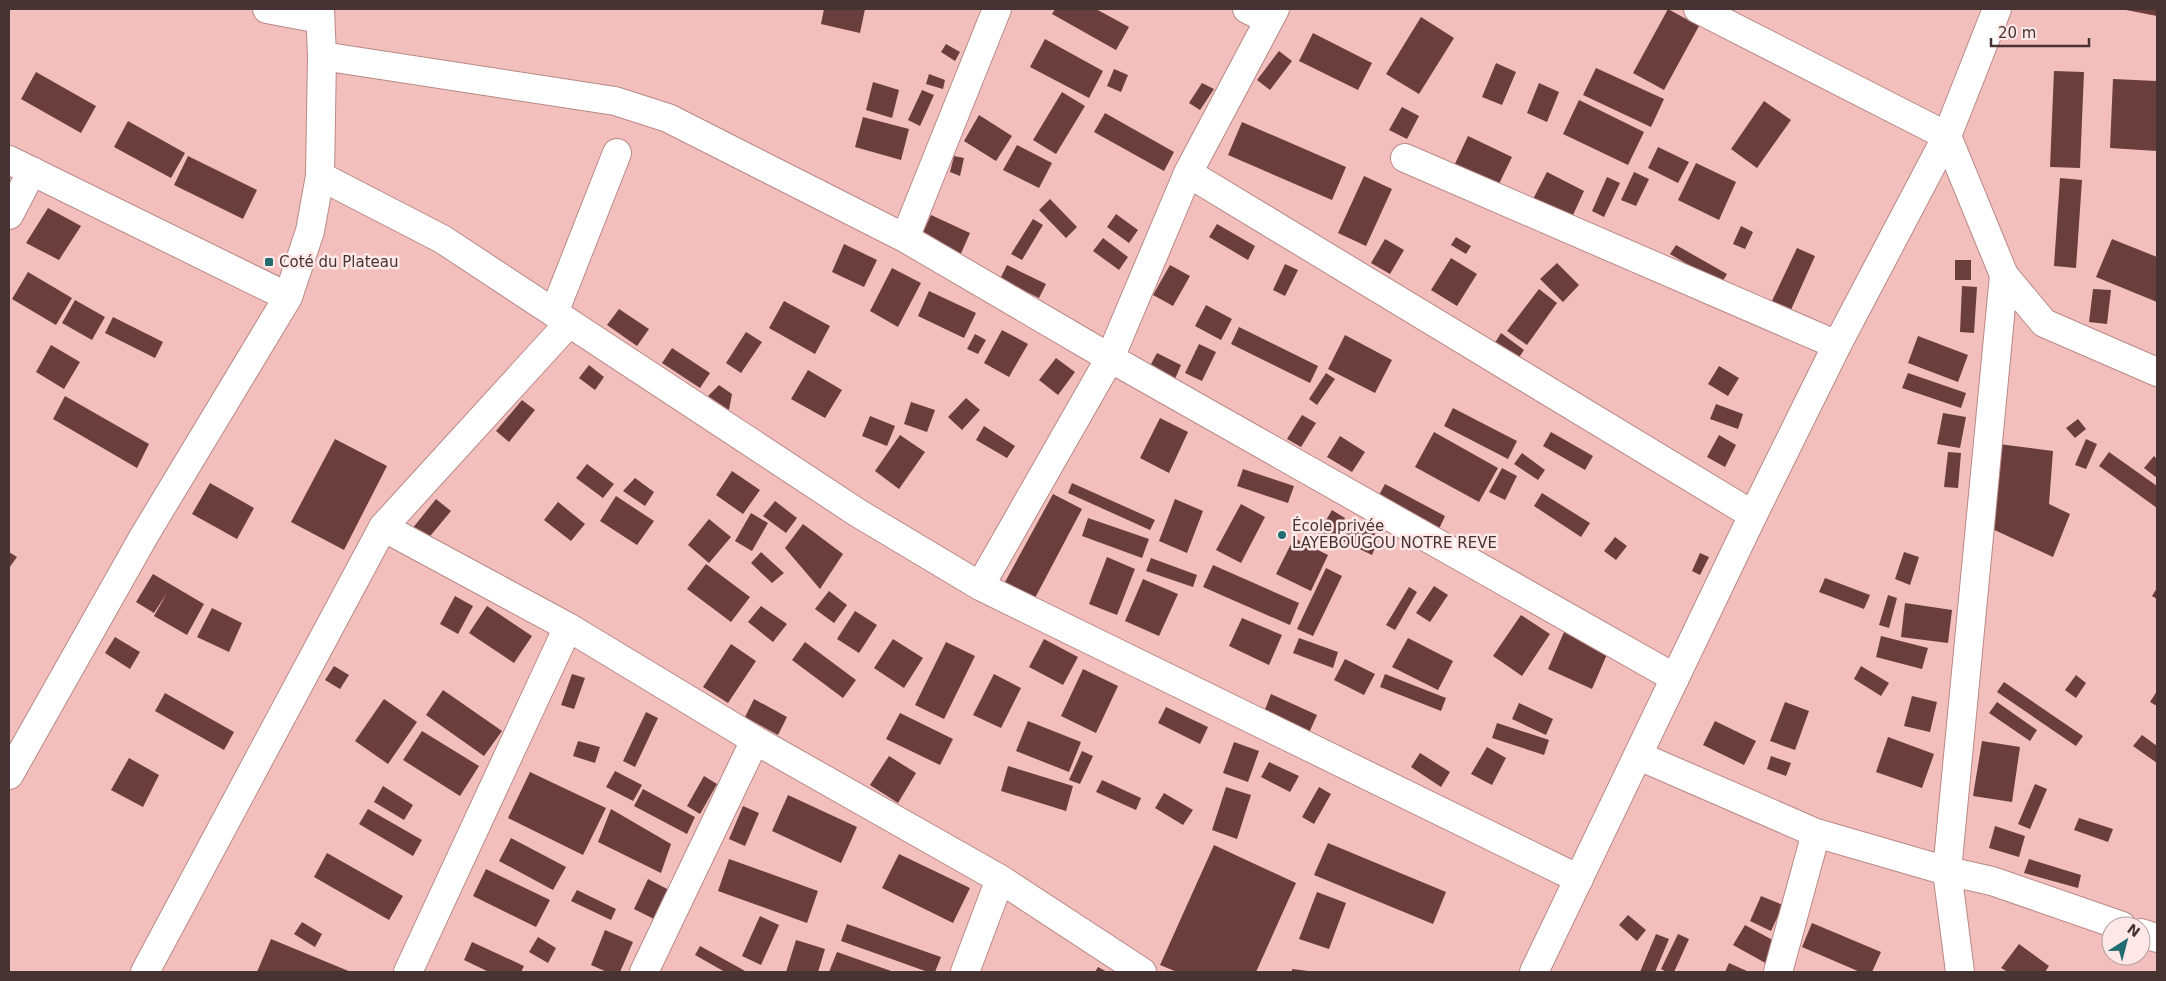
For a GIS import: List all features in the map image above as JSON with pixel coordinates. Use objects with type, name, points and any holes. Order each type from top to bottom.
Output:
[{"type":"street","points":[[9,775],[144,536],[288,297],[310,231],[320,176],[322,56],[320,14],[267,9]]},
{"type":"street","points":[[905,238],[997,9]]},
{"type":"street","points":[[1698,9],[1947,136],[2004,275],[2044,323],[2157,372]]},
{"type":"street","points":[[1534,972],[1753,514],[1837,345],[1947,136],[1997,9]]},
{"type":"street","points":[[980,586],[1110,358],[1188,173],[1264,12]]},
{"type":"street","points":[[322,56],[615,101],[668,118],[905,238],[1110,358],[1675,678]]},
{"type":"street","points":[[145,972],[383,527],[562,318],[617,153]]},
{"type":"street","points":[[1405,158],[1837,345]]},
{"type":"street","points":[[9,215],[20,166],[288,297]]},
{"type":"street","points":[[1188,173],[1753,514]]},
{"type":"street","points":[[320,176],[442,240],[858,513],[980,586],[1579,879]]},
{"type":"street","points":[[1960,972],[1947,871],[2004,275]]},
{"type":"street","points":[[383,527],[568,627],[755,740],[1000,879],[1142,972]]},
{"type":"street","points":[[408,972],[568,627]]},
{"type":"street","points":[[644,972],[755,740]]},
{"type":"street","points":[[1638,756],[1816,833],[1992,882],[2101,919]]},
{"type":"street","points":[[1778,972],[1816,833]]},
{"type":"street","points":[[965,972],[1000,879]]},
{"type":"building","points":[[824,9],[865,9],[860,33],[821,24]]},
{"type":"building","points":[[1055,9],[1096,9],[1129,27],[1116,50],[1052,14]]},
{"type":"building","points":[[1668,9],[1699,26],[1664,90],[1633,73]]},
{"type":"building","points":[[2157,9],[2157,16],[2126,10]]},
{"type":"building","points":[[1421,17],[1454,38],[1419,94],[1386,74]]},
{"type":"building","points":[[1313,33],[1372,63],[1358,90],[1299,61]]},
{"type":"building","points":[[1045,39],[1103,71],[1089,98],[1030,67]]},
{"type":"building","points":[[946,44],[960,52],[955,61],[941,52]]},
{"type":"building","points":[[1279,51],[1292,61],[1270,90],[1257,80]]},
{"type":"building","points":[[1496,63],[1516,72],[1502,105],[1482,97]]},
{"type":"building","points":[[1596,68],[1664,99],[1651,127],[1583,95]]},
{"type":"building","points":[[1114,69],[1128,75],[1121,92],[1107,86]]},
{"type":"building","points":[[2054,71],[2084,72],[2080,168],[2050,167]]},
{"type":"building","points":[[36,72],[96,106],[81,133],[21,99]]},
{"type":"building","points":[[929,74],[945,80],[943,89],[926,84]]},
{"type":"building","points":[[2113,79],[2157,81],[2157,151],[2110,148]]},
{"type":"building","points":[[873,82],[899,90],[892,118],[866,110]]},
{"type":"building","points":[[1202,83],[1214,89],[1200,110],[1189,103]]},
{"type":"building","points":[[1539,83],[1559,92],[1547,122],[1527,113]]},
{"type":"building","points":[[922,90],[934,95],[920,126],[908,120]]},
{"type":"building","points":[[1062,92],[1085,106],[1056,154],[1033,140]]},
{"type":"building","points":[[1579,100],[1644,132],[1628,165],[1563,134]]},
{"type":"building","points":[[1764,101],[1791,120],[1757,168],[1731,149]]},
{"type":"building","points":[[1402,107],[1419,116],[1407,139],[1389,130]]},
{"type":"building","points":[[1105,113],[1174,152],[1164,171],[1094,132]]},
{"type":"building","points":[[979,115],[1012,136],[996,161],[964,141]]},
{"type":"building","points":[[863,117],[909,129],[901,160],[855,147]]},
{"type":"building","points":[[128,121],[185,153],[171,178],[114,147]]},
{"type":"building","points":[[1242,122],[1346,167],[1332,200],[1228,155]]},
{"type":"building","points":[[1468,136],[1512,157],[1497,188],[1453,168]]},
{"type":"building","points":[[1017,145],[1052,163],[1039,188],[1003,170]]},
{"type":"building","points":[[1658,147],[1689,162],[1678,183],[1648,168]]},
{"type":"building","points":[[188,156],[257,190],[243,219],[174,185]]},
{"type":"building","points":[[954,156],[964,158],[960,176],[950,172]]},
{"type":"building","points":[[1696,163],[1736,182],[1719,220],[1678,200]]},
{"type":"building","points":[[1547,172],[1584,191],[1568,226],[1529,207]]},
{"type":"building","points":[[1634,172],[1649,179],[1636,206],[1621,200]]},
{"type":"building","points":[[1364,176],[1392,189],[1366,246],[1338,233]]},
{"type":"building","points":[[1607,177],[1620,183],[1604,217],[1592,211]]},
{"type":"building","points":[[2060,178],[2082,180],[2076,268],[2054,266]]},
{"type":"building","points":[[1050,199],[1077,227],[1066,238],[1039,210]]},
{"type":"building","points":[[48,208],[81,226],[59,260],[26,243]]},
{"type":"building","points":[[1116,214],[1138,230],[1129,243],[1107,227]]},
{"type":"building","points":[[931,215],[970,233],[959,258],[920,239]]},
{"type":"building","points":[[1033,219],[1043,225],[1022,260],[1011,254]]},
{"type":"building","points":[[1217,224],[1255,246],[1248,260],[1209,237]]},
{"type":"building","points":[[1741,226],[1753,232],[1745,249],[1733,244]]},
{"type":"building","points":[[1456,237],[1471,246],[1466,254],[1451,245]]},
{"type":"building","points":[[1103,238],[1128,257],[1119,270],[1093,251]]},
{"type":"building","points":[[1385,239],[1404,250],[1390,274],[1371,263]]},
{"type":"building","points":[[2112,239],[2157,257],[2157,302],[2096,277]]},
{"type":"building","points":[[844,244],[877,260],[864,287],[832,272]]},
{"type":"building","points":[[1676,245],[1727,274],[1721,284],[1670,254]]},
{"type":"building","points":[[1797,248],[1815,256],[1790,312],[1771,303]]},
{"type":"building","points":[[1451,258],[1477,274],[1457,306],[1431,290]]},
{"type":"building","points":[[1955,260],[1971,260],[1971,280],[1955,280]]},
{"type":"building","points":[[1557,263],[1579,285],[1563,302],[1540,279]]},
{"type":"building","points":[[1285,264],[1298,270],[1285,296],[1273,290]]},
{"type":"building","points":[[1007,265],[1046,284],[1039,298],[1000,279]]},
{"type":"building","points":[[1170,265],[1190,276],[1173,306],[1153,295]]},
{"type":"building","points":[[892,268],[921,283],[898,327],[870,311]]},
{"type":"building","points":[[28,272],[72,298],[56,325],[12,299]]},
{"type":"building","points":[[1962,286],[1977,287],[1974,333],[1960,332]]},
{"type":"building","points":[[1539,289],[1557,303],[1527,345],[1507,331]]},
{"type":"building","points":[[2093,289],[2111,290],[2107,324],[2089,322]]},
{"type":"building","points":[[929,291],[976,313],[964,338],[918,316]]},
{"type":"building","points":[[75,300],[105,317],[92,340],[62,323]]},
{"type":"building","points":[[784,301],[830,326],[815,354],[769,328]]},
{"type":"building","points":[[1206,305],[1232,319],[1221,340],[1195,326]]},
{"type":"building","points":[[619,309],[649,329],[637,346],[607,325]]},
{"type":"building","points":[[113,317],[163,342],[155,358],[105,333]]},
{"type":"building","points":[[1239,327],[1318,366],[1310,383],[1231,344]]},
{"type":"building","points":[[1002,330],[1028,344],[1009,377],[984,363]]},
{"type":"building","points":[[746,332],[762,342],[741,373],[726,363]]},
{"type":"building","points":[[1501,333],[1524,350],[1516,362],[1493,346]]},
{"type":"building","points":[[975,334],[986,340],[978,354],[967,349]]},
{"type":"building","points":[[1345,335],[1392,360],[1375,393],[1328,369]]},
{"type":"building","points":[[1918,336],[1968,355],[1958,382],[1908,363]]},
{"type":"building","points":[[1199,344],[1216,352],[1202,381],[1185,373]]},
{"type":"building","points":[[51,345],[80,362],[64,389],[36,372]]},
{"type":"building","points":[[672,348],[710,373],[700,388],[662,363]]},
{"type":"building","points":[[1157,353],[1181,365],[1175,379],[1150,366]]},
{"type":"building","points":[[1056,358],[1075,372],[1058,395],[1039,380]]},
{"type":"building","points":[[589,365],[604,377],[595,390],[579,378]]},
{"type":"building","points":[[1719,366],[1739,378],[1728,396],[1708,384]]},
{"type":"building","points":[[808,370],[842,390],[825,418],[791,399]]},
{"type":"building","points":[[1326,373],[1335,379],[1317,405],[1309,399]]},
{"type":"building","points":[[1908,373],[1966,393],[1961,408],[1902,388]]},
{"type":"building","points":[[719,385],[732,394],[729,410],[708,396]]},
{"type":"building","points":[[65,396],[149,444],[137,468],[53,419]]},
{"type":"building","points":[[966,398],[980,410],[962,430],[948,417]]},
{"type":"building","points":[[522,400],[535,410],[509,442],[496,431]]},
{"type":"building","points":[[911,402],[935,410],[927,432],[904,424]]},
{"type":"building","points":[[1716,404],[1743,414],[1738,429],[1710,419]]},
{"type":"building","points":[[1453,408],[1517,441],[1508,459],[1444,426]]},
{"type":"building","points":[[1943,413],[1966,417],[1960,448],[1937,444]]},
{"type":"building","points":[[1302,415],[1316,423],[1301,447],[1287,439]]},
{"type":"building","points":[[870,416],[895,426],[887,446],[862,436]]},
{"type":"building","points":[[1160,418],[1188,432],[1169,473],[1140,458]]},
{"type":"building","points":[[2078,419],[2086,429],[2075,438],[2066,428]]},
{"type":"building","points":[[984,426],[1015,446],[1007,458],[976,440]]},
{"type":"building","points":[[1434,432],[1498,468],[1479,502],[1415,467]]},
{"type":"building","points":[[1551,432],[1593,456],[1585,470],[1543,446]]},
{"type":"building","points":[[900,435],[925,452],[899,489],[875,471]]},
{"type":"building","points":[[1719,435],[1736,445],[1725,467],[1707,457]]},
{"type":"building","points":[[1340,436],[1365,452],[1352,472],[1327,457]]},
{"type":"building","points":[[335,439],[387,466],[344,550],[291,522]]},
{"type":"building","points":[[2086,439],[2097,444],[2086,469],[2075,465]]},
{"type":"building","points":[[1991,443],[2053,451],[2049,504],[2070,514],[2053,557],[1988,527]]},
{"type":"building","points":[[1948,452],[1961,453],[1958,488],[1944,487]]},
{"type":"building","points":[[2109,452],[2157,486],[2157,508],[2099,466]]},
{"type":"building","points":[[1522,453],[1545,470],[1538,480],[1514,464]]},
{"type":"building","points":[[2154,456],[2157,459],[2157,478],[2144,468]]},
{"type":"building","points":[[587,464],[614,484],[603,498],[576,478]]},
{"type":"building","points":[[1502,468],[1517,476],[1505,500],[1489,492]]},
{"type":"building","points":[[1243,469],[1294,486],[1288,503],[1237,486]]},
{"type":"building","points":[[732,471],[760,490],[743,514],[716,495]]},
{"type":"building","points":[[635,478],[654,492],[645,506],[623,491]]},
{"type":"building","points":[[210,483],[254,508],[237,539],[192,514]]},
{"type":"building","points":[[1072,483],[1155,520],[1150,530],[1068,493]]},
{"type":"building","points":[[1385,484],[1445,516],[1439,529],[1378,497]]},
{"type":"building","points":[[1542,493],[1590,523],[1581,537],[1534,506]]},
{"type":"building","points":[[1053,494],[1082,509],[1035,598],[1005,582]]},
{"type":"building","points":[[616,496],[654,521],[637,545],[600,521]]},
{"type":"building","points":[[436,499],[451,511],[426,541],[412,529]]},
{"type":"building","points":[[1175,499],[1203,511],[1187,553],[1159,541]]},
{"type":"building","points":[[775,501],[797,518],[786,533],[763,516]]},
{"type":"building","points":[[558,502],[585,524],[571,541],[544,520]]},
{"type":"building","points":[[1241,504],[1265,517],[1241,563],[1216,550]]},
{"type":"building","points":[[1332,510],[1345,518],[1332,542],[1318,534]]},
{"type":"building","points":[[751,513],[768,523],[752,551],[735,541]]},
{"type":"building","points":[[1088,518],[1149,539],[1142,558],[1082,536]]},
{"type":"building","points":[[709,519],[731,537],[709,563],[688,545]]},
{"type":"building","points":[[1351,523],[1380,536],[1372,555],[1343,541]]},
{"type":"building","points":[[803,524],[843,554],[820,589],[785,548]]},
{"type":"building","points":[[1615,537],[1627,546],[1616,560],[1604,551]]},
{"type":"building","points":[[1294,538],[1328,555],[1311,591],[1276,574]]},
{"type":"building","points":[[9,552],[17,557],[9,568]]},
{"type":"building","points":[[761,552],[784,573],[772,583],[751,563]]},
{"type":"building","points":[[1904,552],[1919,557],[1910,585],[1895,579]]},
{"type":"building","points":[[1700,553],[1709,557],[1700,575],[1692,571]]},
{"type":"building","points":[[1107,557],[1135,569],[1117,615],[1089,604]]},
{"type":"building","points":[[1151,558],[1197,575],[1193,587],[1146,571]]},
{"type":"building","points":[[706,564],[750,597],[731,622],[687,589]]},
{"type":"building","points":[[1213,565],[1299,603],[1290,625],[1203,587]]},
{"type":"building","points":[[1326,568],[1342,576],[1313,636],[1297,629]]},
{"type":"building","points":[[153,574],[204,604],[187,635],[154,616],[167,593],[154,613],[136,602]]},
{"type":"building","points":[[1825,578],[1870,595],[1864,609],[1819,592]]},
{"type":"building","points":[[1143,579],[1178,594],[1159,636],[1125,621]]},
{"type":"building","points":[[1434,586],[1448,595],[1430,622],[1416,613]]},
{"type":"building","points":[[1409,587],[1417,592],[1395,630],[1386,625]]},
{"type":"building","points":[[2157,588],[2157,599],[2152,596]]},
{"type":"building","points":[[829,591],[847,605],[834,623],[815,609]]},
{"type":"building","points":[[1888,595],[1897,598],[1889,628],[1879,625]]},
{"type":"building","points":[[455,596],[473,606],[458,634],[440,624]]},
{"type":"building","points":[[1905,603],[1952,610],[1948,643],[1901,637]]},
{"type":"building","points":[[487,606],[532,636],[514,663],[469,633]]},
{"type":"building","points":[[761,606],[787,624],[773,642],[748,622]]},
{"type":"building","points":[[212,608],[242,623],[229,652],[197,637]]},
{"type":"building","points":[[855,611],[877,625],[859,653],[837,639]]},
{"type":"building","points":[[1521,615],[1550,634],[1522,676],[1493,656]]},
{"type":"building","points":[[1242,618],[1282,635],[1269,665],[1229,646]]},
{"type":"building","points":[[1564,632],[1608,652],[1592,689],[1548,669]]},
{"type":"building","points":[[1881,636],[1928,648],[1922,669],[1876,657]]},
{"type":"building","points":[[115,637],[140,652],[130,669],[105,653]]},
{"type":"building","points":[[1299,638],[1338,652],[1333,668],[1293,653]]},
{"type":"building","points":[[1408,638],[1453,661],[1438,690],[1392,667]]},
{"type":"building","points":[[893,639],[923,658],[904,688],[874,668]]},
{"type":"building","points":[[1044,639],[1078,657],[1063,685],[1029,667]]},
{"type":"building","points":[[805,642],[856,680],[843,698],[792,660]]},
{"type":"building","points":[[946,642],[975,656],[944,719],[915,705]]},
{"type":"building","points":[[731,644],[756,661],[728,703],[703,687]]},
{"type":"building","points":[[1345,659],[1375,674],[1364,695],[1334,680]]},
{"type":"building","points":[[334,666],[349,675],[340,689],[325,680]]},
{"type":"building","points":[[1861,666],[1889,683],[1881,696],[1854,679]]},
{"type":"building","points":[[1083,669],[1118,686],[1096,733],[1061,716]]},
{"type":"building","points":[[572,674],[585,678],[574,709],[561,705]]},
{"type":"building","points":[[994,674],[1021,688],[1001,728],[973,715]]},
{"type":"building","points":[[1385,674],[1446,698],[1441,711],[1380,687]]},
{"type":"building","points":[[2076,675],[2086,683],[2076,698],[2065,690]]},
{"type":"building","points":[[2004,682],[2083,736],[2076,746],[1997,692]]},
{"type":"building","points":[[443,690],[502,731],[484,756],[426,715]]},
{"type":"building","points":[[2157,691],[2157,706],[2150,702]]},
{"type":"building","points":[[165,693],[234,732],[224,750],[155,711]]},
{"type":"building","points":[[1271,694],[1317,715],[1309,733],[1264,712]]},
{"type":"building","points":[[1912,696],[1937,702],[1930,732],[1904,726]]},
{"type":"building","points":[[384,699],[417,722],[388,764],[355,741]]},
{"type":"building","points":[[754,699],[787,717],[778,735],[745,717]]},
{"type":"building","points":[[1785,702],[1809,711],[1795,750],[1770,741]]},
{"type":"building","points":[[1997,702],[2037,730],[2030,741],[1989,713]]},
{"type":"building","points":[[1519,703],[1553,719],[1546,735],[1512,719]]},
{"type":"building","points":[[1166,707],[1208,727],[1200,744],[1158,723]]},
{"type":"building","points":[[646,712],[658,718],[635,767],[623,761]]},
{"type":"building","points":[[900,713],[953,739],[940,765],[886,739]]},
{"type":"building","points":[[1028,721],[1081,742],[1069,772],[1016,751]]},
{"type":"building","points":[[1715,721],[1756,741],[1744,765],[1703,745]]},
{"type":"building","points":[[1497,723],[1549,740],[1544,755],[1492,738]]},
{"type":"building","points":[[422,731],[479,766],[460,796],[403,760]]},
{"type":"building","points":[[2142,735],[2157,746],[2157,763],[2133,746]]},
{"type":"building","points":[[1888,737],[1934,754],[1922,788],[1876,772]]},
{"type":"building","points":[[578,741],[600,747],[595,763],[573,756]]},
{"type":"building","points":[[1982,741],[2020,747],[2012,802],[1973,796]]},
{"type":"building","points":[[1234,742],[1259,751],[1248,782],[1223,773]]},
{"type":"building","points":[[1487,747],[1506,758],[1492,785],[1471,774]]},
{"type":"building","points":[[1082,751],[1093,756],[1080,784],[1069,780]]},
{"type":"building","points":[[1420,753],[1450,772],[1441,787],[1411,767]]},
{"type":"building","points":[[889,756],[916,773],[898,803],[870,785]]},
{"type":"building","points":[[1771,756],[1791,763],[1786,776],[1767,769]]},
{"type":"building","points":[[129,758],[159,775],[143,807],[111,790]]},
{"type":"building","points":[[1269,762],[1299,776],[1290,792],[1261,777]]},
{"type":"building","points":[[1008,766],[1073,786],[1066,811],[1001,791]]},
{"type":"building","points":[[615,771],[642,785],[633,801],[606,787]]},
{"type":"building","points":[[530,772],[606,808],[583,855],[508,818]]},
{"type":"building","points":[[704,776],[717,784],[700,814],[687,806]]},
{"type":"building","points":[[1102,780],[1141,798],[1136,810],[1096,792]]},
{"type":"building","points":[[2035,784],[2047,789],[2030,829],[2018,824]]},
{"type":"building","points":[[383,786],[413,805],[404,820],[374,802]]},
{"type":"building","points":[[1226,787],[1251,795],[1237,839],[1212,830]]},
{"type":"building","points":[[1319,787],[1331,794],[1314,824],[1302,817]]},
{"type":"building","points":[[643,789],[695,817],[687,834],[634,806]]},
{"type":"building","points":[[1164,793],[1193,810],[1183,825],[1155,808]]},
{"type":"building","points":[[788,795],[857,827],[841,863],[772,831]]},
{"type":"building","points":[[743,806],[759,813],[745,846],[729,839]]},
{"type":"building","points":[[368,809],[422,840],[413,856],[359,824]]},
{"type":"building","points":[[611,809],[671,844],[661,873],[598,842]]},
{"type":"building","points":[[2079,818],[2113,829],[2108,842],[2074,830]]},
{"type":"building","points":[[1995,826],[2025,836],[2019,857],[1989,848]]},
{"type":"building","points":[[511,838],[566,867],[553,890],[499,861]]},
{"type":"building","points":[[1328,843],[1446,892],[1433,924],[1314,875]]},
{"type":"building","points":[[1214,845],[1296,883],[1256,972],[1177,972],[1160,965]]},
{"type":"building","points":[[327,853],[403,896],[389,920],[314,877]]},
{"type":"building","points":[[899,854],[970,888],[953,923],[882,888]]},
{"type":"building","points":[[729,859],[818,891],[807,923],[718,891]]},
{"type":"building","points":[[2029,859],[2081,875],[2078,888],[2024,873]]},
{"type":"building","points":[[486,869],[550,900],[536,927],[473,896]]},
{"type":"building","points":[[648,879],[671,891],[656,920],[634,909]]},
{"type":"building","points":[[577,890],[616,909],[611,920],[571,901]]},
{"type":"building","points":[[1317,892],[1346,903],[1329,949],[1299,939]]},
{"type":"building","points":[[1761,896],[1783,905],[1771,931],[1750,921]]},
{"type":"building","points":[[1628,915],[1646,930],[1637,941],[1619,925]]},
{"type":"building","points":[[760,916],[779,925],[761,965],[742,956]]},
{"type":"building","points":[[302,922],[322,934],[315,947],[294,934]]},
{"type":"building","points":[[1812,923],[1881,952],[1872,972],[1860,972],[1802,947]]},
{"type":"building","points":[[847,924],[941,957],[935,972],[928,972],[841,941]]},
{"type":"building","points":[[1745,925],[1780,944],[1769,965],[1733,945]]},
{"type":"building","points":[[605,930],[633,942],[620,972],[607,972],[591,965]]},
{"type":"building","points":[[1656,934],[1669,939],[1655,972],[1640,972]]},
{"type":"building","points":[[1678,934],[1689,939],[1674,972],[1667,972],[1661,969]]},
{"type":"building","points":[[538,937],[556,948],[548,963],[529,952]]},
{"type":"building","points":[[271,939],[351,972],[257,972]]},
{"type":"building","points":[[796,940],[825,949],[818,972],[786,972]]},
{"type":"building","points":[[472,942],[524,966],[521,972],[489,972],[464,960]]},
{"type":"building","points":[[2019,944],[2049,966],[2045,972],[2008,972],[2001,968]]},
{"type":"building","points":[[700,946],[747,972],[725,972],[695,955]]},
{"type":"building","points":[[837,952],[894,972],[829,972]]},
{"type":"building","points":[[1729,963],[1749,972],[1725,972]]},
{"type":"building","points":[[1098,967],[1107,972],[1095,972]]},
{"type":"building","points":[[1292,969],[1308,971],[1308,972],[1292,972]]},
{"type":"place","name":"Coté du Plateau","points":[[269,262]]},
{"type":"place","name":"École privée LAYEBOUGOU NOTRE REVE","points":[[1282,535]]}]
